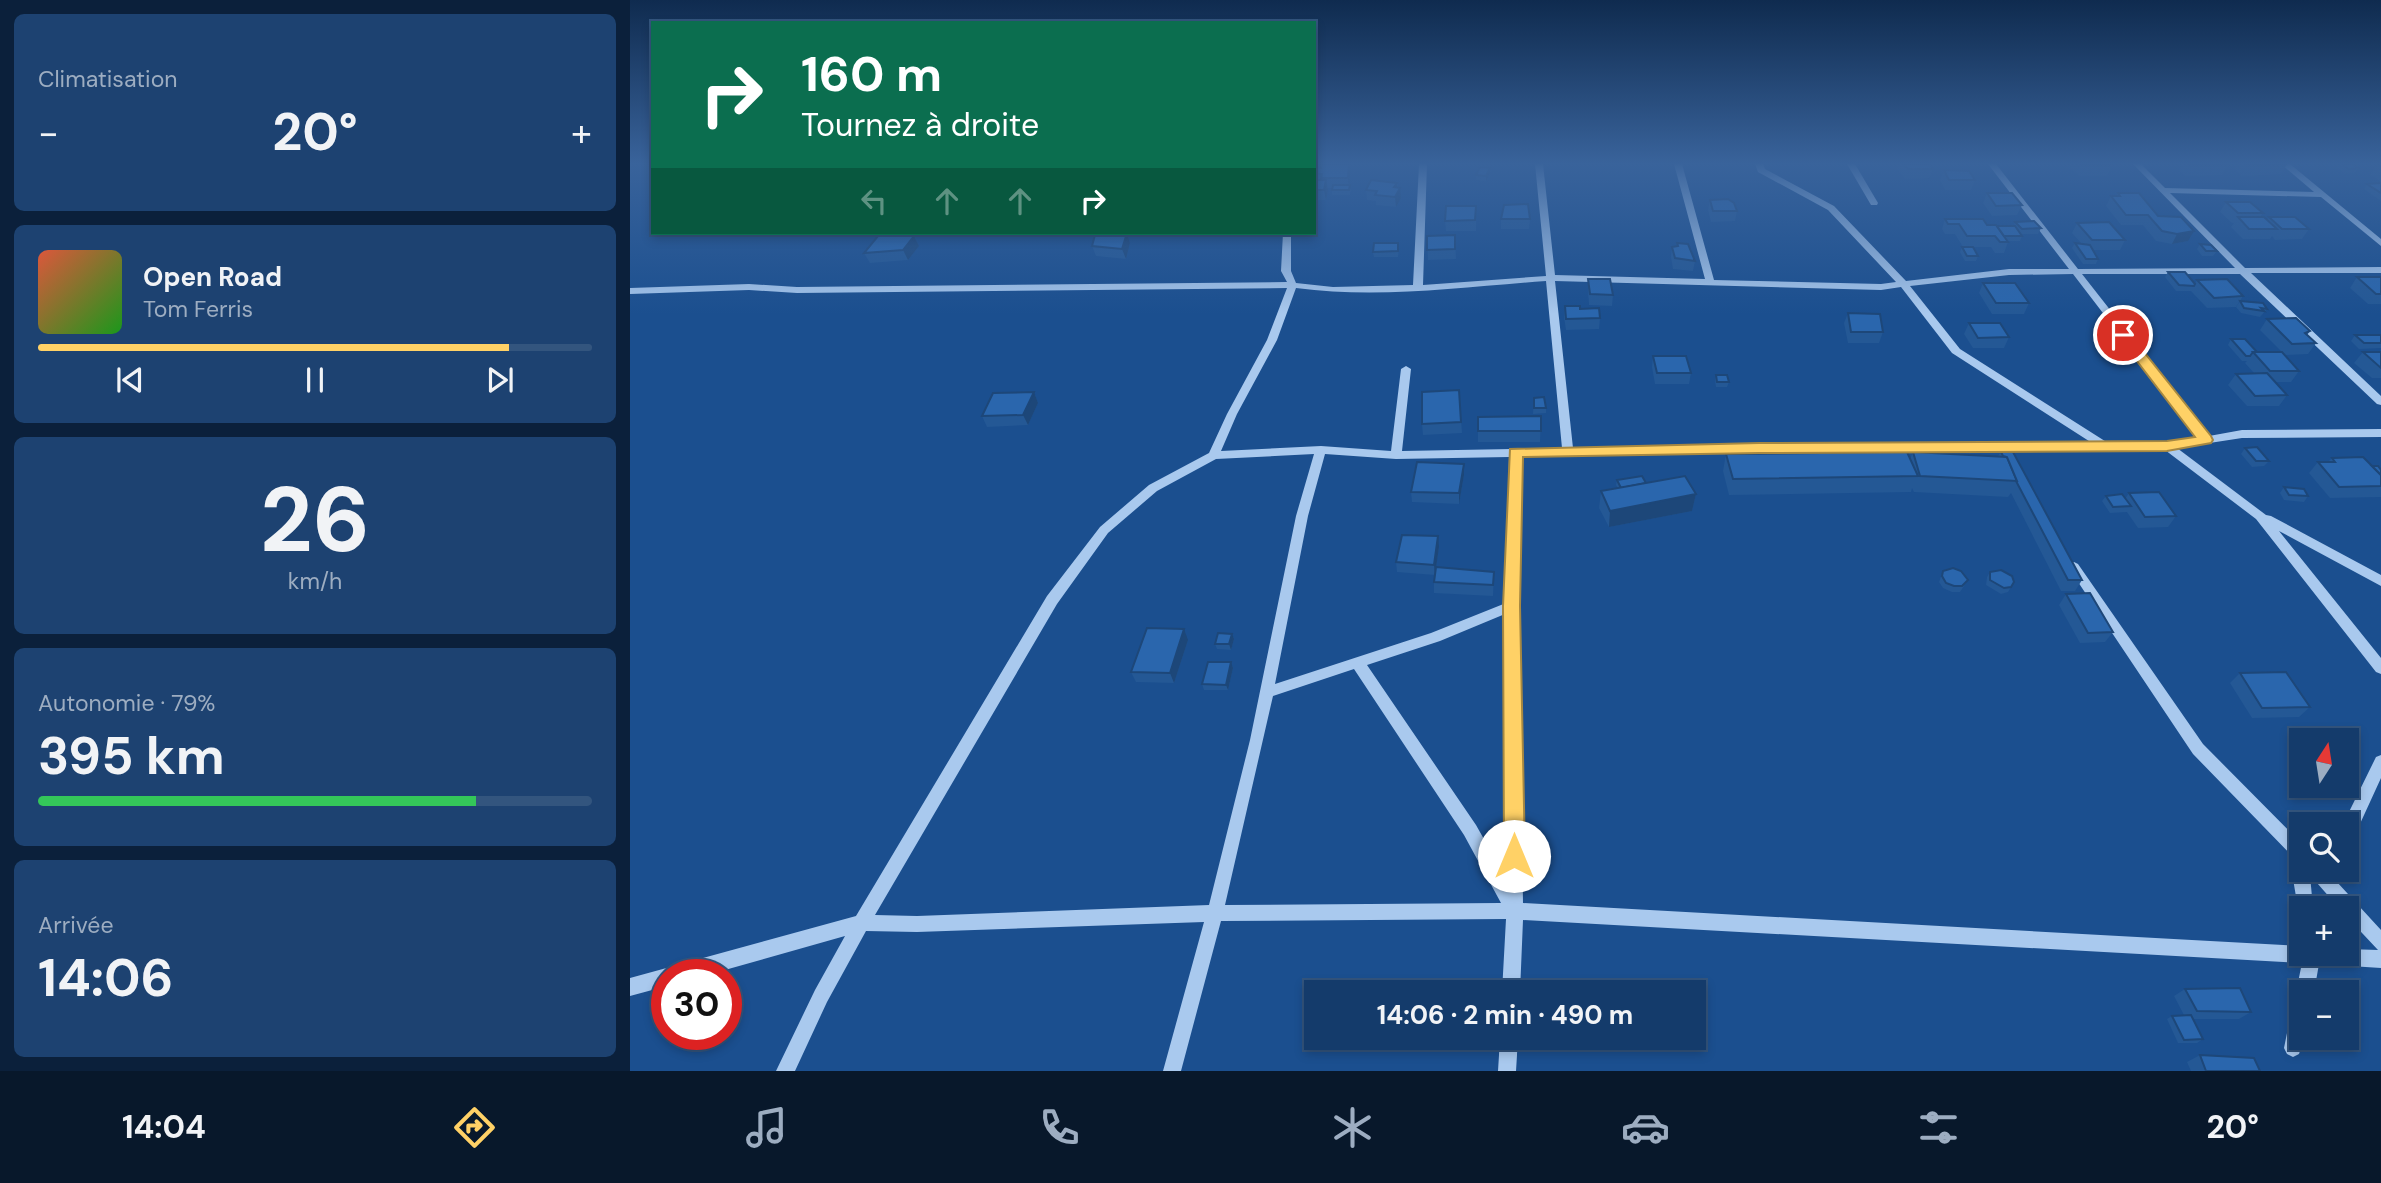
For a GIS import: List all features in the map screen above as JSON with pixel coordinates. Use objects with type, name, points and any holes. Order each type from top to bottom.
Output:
[{"type":"street","points":[[1418,288],[1421,214]]},
{"type":"street","points":[[1544,214],[1568,452]]},
{"type":"street","points":[[1692,214],[1710,282]]},
{"type":"street","points":[[1837,214],[1903,284],[1956,351],[2106,447]]},
{"type":"street","points":[[2030,214],[2206,440]]},
{"type":"street","points":[[2187,214],[2245,273],[2381,402]]},
{"type":"street","points":[[2346,214],[2381,243]]},
{"type":"street","points":[[1214,455],[1232,414],[1272,340],[1293,285],[1286,271],[1287,235]]},
{"type":"street","points":[[630,291],[749,287],[797,290],[1293,285],[1333,290],[1418,288],[1551,278],[1881,287],[2009,272],[2245,273],[2381,270]]},
{"type":"street","points":[[1396,455],[1406,369]]},
{"type":"street","points":[[785,1071],[821,996],[861,923],[1059,590],[1104,530],[1153,488],[1214,455],[1321,450],[1396,455],[1759,448],[2010,453],[2167,446],[2242,434],[2381,433]]},
{"type":"street","points":[[2167,446],[2260,516],[2381,581]]},
{"type":"street","points":[[1172,1071],[1215,913],[1268,692],[1302,516],[1321,450]]},
{"type":"street","points":[[1512,980],[1515,911],[1512,606],[1515,453]]},
{"type":"street","points":[[2260,516],[2381,668]]},
{"type":"street","points":[[2065,552],[2085,587],[2198,750],[2289,842]]},
{"type":"street","points":[[1268,692],[1435,637],[1512,606]]},
{"type":"street","points":[[1357,662],[1470,830],[1515,911]]},
{"type":"street","points":[[2357,812],[2381,762]]},
{"type":"street","points":[[2327,882],[2381,943]]},
{"type":"street","points":[[732,959],[861,923],[917,925],[1215,913],[1515,911],[2289,954]]},
{"type":"street","points":[[2359,958],[2381,959]]},
{"type":"street","points":[[630,987],[651,981]]},
{"type":"street","points":[[1507,1071],[1508,1050]]},
{"type":"building","points":[[1445,214],[1475,214],[1475,220],[1445,221]]},
{"type":"building","points":[[1502,214],[1529,214],[1530,219],[1501,219]]},
{"type":"building","points":[[2156,214],[2181,217],[2194,231],[2177,234],[2162,231],[2148,215],[2126,215]]},
{"type":"building","points":[[2238,217],[2264,217],[2277,229],[2249,229]]},
{"type":"building","points":[[2269,217],[2295,217],[2309,229],[2282,229]]},
{"type":"building","points":[[1945,219],[1983,219],[1987,225],[1996,225],[2008,242],[2000,242],[1995,236],[1967,236],[1959,224],[1948,224]]},
{"type":"building","points":[[2034,221],[2041,228],[2022,229],[2015,222]]},
{"type":"building","points":[[2109,222],[2125,240],[2092,240],[2077,223]]},
{"type":"building","points":[[1997,226],[2015,226],[2022,236],[2004,236]]},
{"type":"building","points":[[1095,235],[1126,235],[1122,249],[1092,246]]},
{"type":"building","points":[[1455,235],[1455,249],[1427,250],[1427,236]]},
{"type":"building","points":[[878,236],[914,236],[903,250],[864,253]]},
{"type":"building","points":[[1374,243],[1398,243],[1398,251],[1373,252]]},
{"type":"building","points":[[1677,243],[1688,244],[1695,261],[1675,258],[1672,247],[1678,246]]},
{"type":"building","points":[[2075,243],[2090,245],[2098,259],[2086,259]]},
{"type":"building","points":[[2200,244],[2211,245],[2217,251],[2206,251]]},
{"type":"building","points":[[1962,247],[1973,247],[1978,256],[1967,256]]},
{"type":"building","points":[[2168,272],[2185,272],[2195,284],[2179,285]]},
{"type":"building","points":[[2357,277],[2381,277],[2381,294],[2376,294]]},
{"type":"building","points":[[1588,279],[1610,279],[1613,295],[1590,294]]},
{"type":"building","points":[[2227,279],[2243,296],[2214,298],[2197,280]]},
{"type":"building","points":[[1983,283],[2015,283],[2029,303],[1996,303]]},
{"type":"building","points":[[2240,301],[2263,303],[2267,309],[2261,308],[2264,311],[2244,308]]},
{"type":"building","points":[[1565,306],[1580,306],[1580,309],[1599,308],[1600,318],[1566,319]]},
{"type":"building","points":[[1848,313],[1880,314],[1883,332],[1851,332]]},
{"type":"building","points":[[2296,318],[2310,331],[2305,333],[2316,343],[2292,344],[2267,319]]},
{"type":"building","points":[[1969,323],[2000,323],[2009,337],[1978,338]]},
{"type":"building","points":[[2355,335],[2381,335],[2381,343],[2364,343]]},
{"type":"building","points":[[2231,339],[2245,339],[2257,352],[2246,356]]},
{"type":"building","points":[[2253,352],[2282,352],[2299,371],[2270,371]]},
{"type":"building","points":[[2363,352],[2381,352],[2381,368]]},
{"type":"building","points":[[1653,356],[1686,356],[1691,373],[1657,373]]},
{"type":"building","points":[[2267,373],[2287,395],[2255,396],[2236,374]]},
{"type":"building","points":[[1716,375],[1727,375],[1729,382],[1717,382]]},
{"type":"building","points":[[1459,390],[1461,422],[1422,424],[1422,392]]},
{"type":"building","points":[[1034,392],[1023,415],[982,416],[993,393]]},
{"type":"building","points":[[1544,397],[1546,408],[1534,408],[1534,398]]},
{"type":"building","points":[[1541,416],[1541,431],[1478,431],[1478,417]]},
{"type":"building","points":[[2257,447],[2269,461],[2256,461],[2245,448]]},
{"type":"building","points":[[1907,452],[1918,476],[1733,479],[1726,454]]},
{"type":"building","points":[[1913,452],[2007,457],[2017,481],[1920,476]]},
{"type":"building","points":[[2001,452],[2013,452],[2082,580],[2068,580],[2016,481],[2007,457]]},
{"type":"building","points":[[2363,457],[2381,475],[2381,486],[2339,487],[2318,462],[2335,462],[2332,458]]},
{"type":"building","points":[[1417,462],[1464,464],[1459,493],[1411,492]]},
{"type":"building","points":[[2372,466],[2378,466],[2381,475]]},
{"type":"building","points":[[1642,476],[1646,483],[1621,488],[1617,480]]},
{"type":"building","points":[[1685,476],[1696,494],[1610,511],[1601,491]]},
{"type":"building","points":[[2284,487],[2304,489],[2308,496],[2289,495]]},
{"type":"building","points":[[2159,492],[2176,516],[2145,517],[2129,493]]},
{"type":"building","points":[[2122,494],[2131,506],[2113,507],[2106,496]]},
{"type":"building","points":[[1402,535],[1438,536],[1434,565],[1396,562]]},
{"type":"building","points":[[1436,567],[1494,572],[1493,585],[1434,582]]},
{"type":"building","points":[[1953,568],[1961,571],[1968,580],[1962,586],[1946,583],[1942,576],[1943,571]]},
{"type":"building","points":[[2001,570],[2012,576],[2014,582],[2011,587],[2004,588],[1990,580],[1990,572]]},
{"type":"building","points":[[2090,593],[2113,632],[2088,633],[2066,594]]},
{"type":"building","points":[[1147,628],[1184,629],[1170,673],[1131,672]]},
{"type":"building","points":[[1218,633],[1232,634],[1229,644],[1215,644]]},
{"type":"building","points":[[1208,662],[1231,662],[1226,685],[1202,684]]},
{"type":"building","points":[[2286,672],[2310,707],[2262,708],[2240,673]]},
{"type":"building","points":[[2240,988],[2251,1012],[2197,1011],[2185,989]]},
{"type":"building","points":[[2191,1015],[2203,1039],[2184,1040],[2172,1016]]},
{"type":"building","points":[[2200,1055],[2254,1058],[2260,1071],[2206,1071]]},
{"type":"route","points":[[1514,856],[1512,606],[1515,453],[1759,448],[2167,446],[2206,440],[2123,335]]}]
